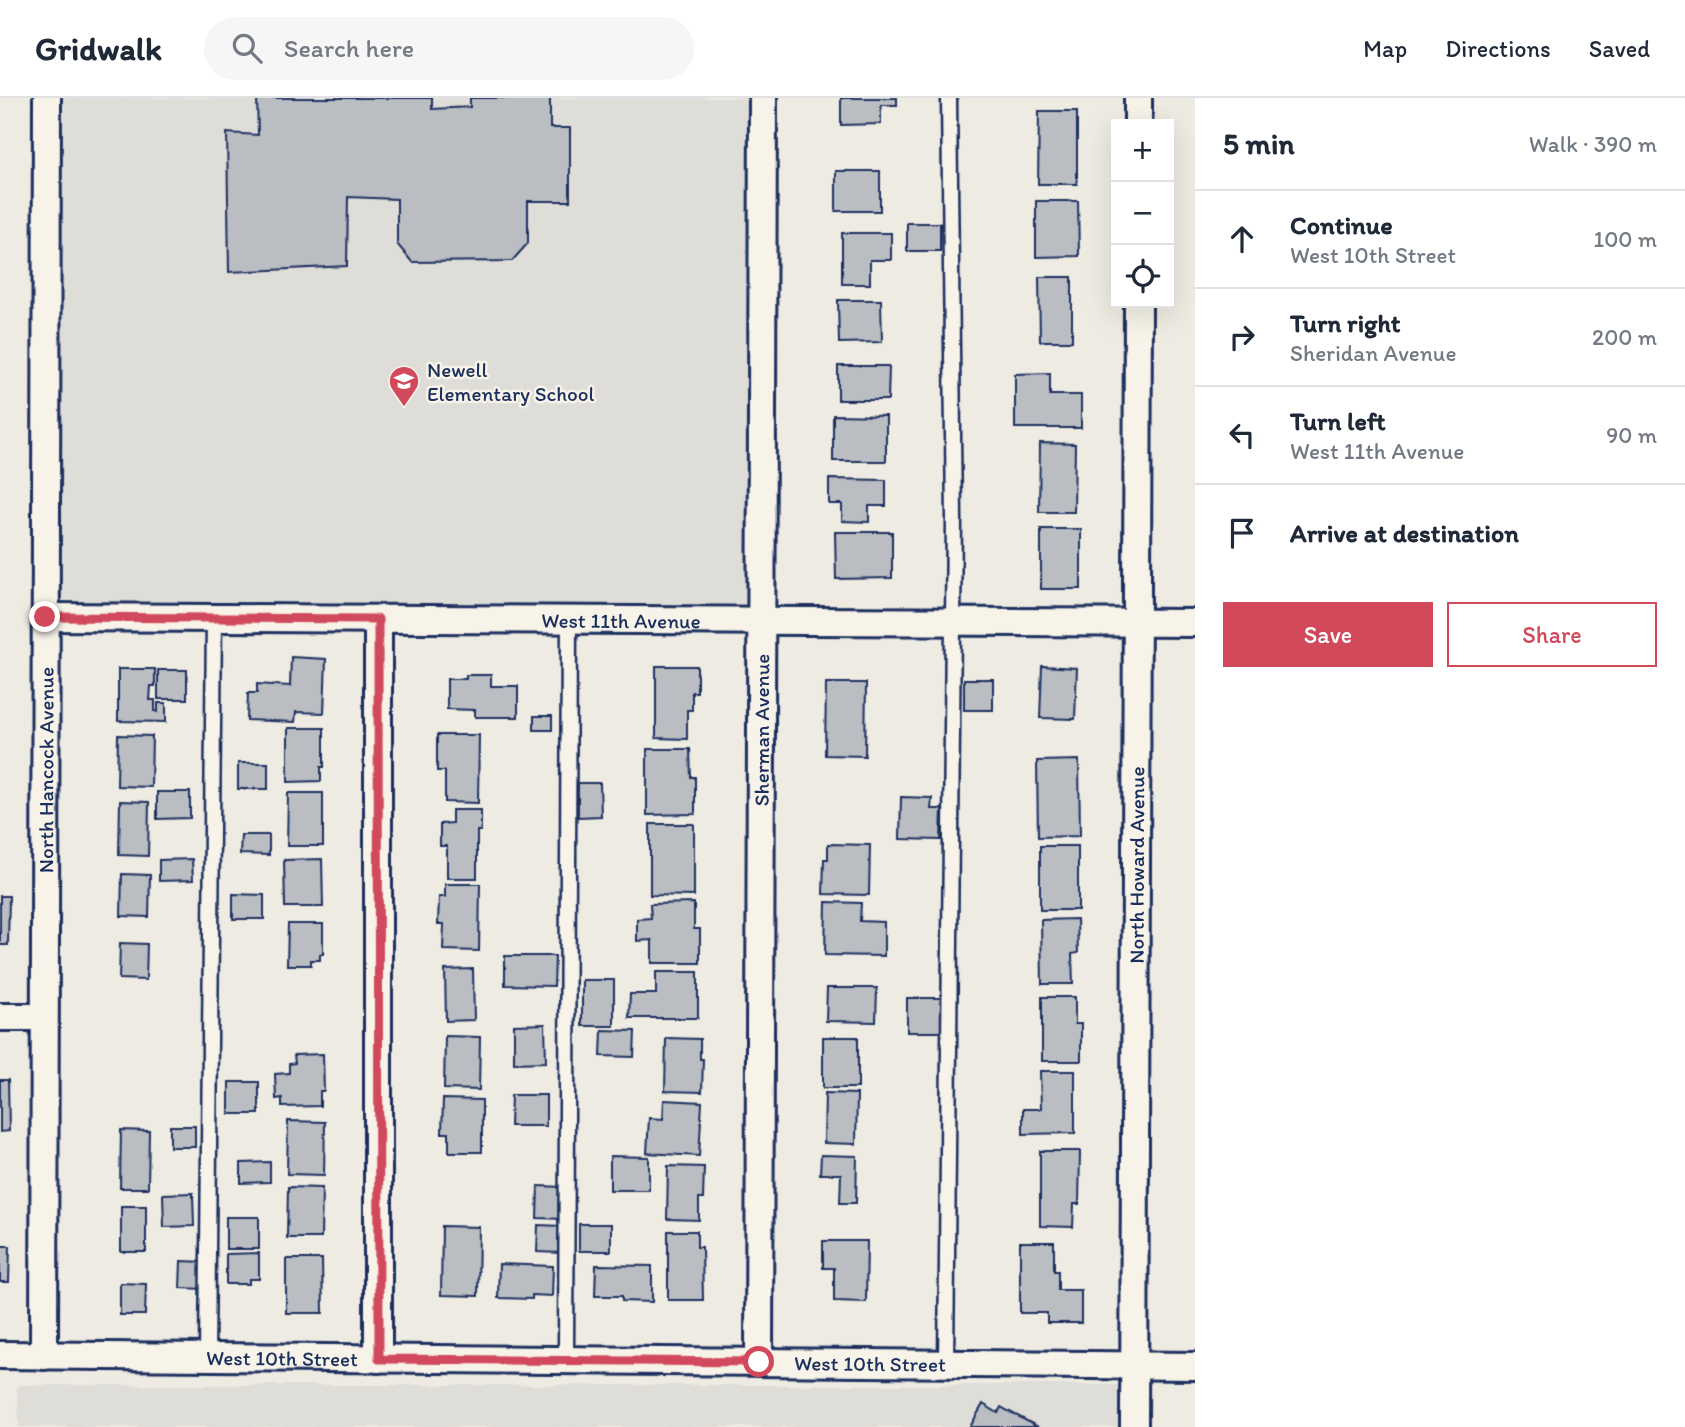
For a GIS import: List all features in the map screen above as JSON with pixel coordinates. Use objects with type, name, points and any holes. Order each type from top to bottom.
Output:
[{"type":"street","name":"North Hancock Avenue","points":[[44,1356],[47,98]]},
{"type":"street","name":"Sherman Avenue","points":[[759,1362],[762,98]]},
{"type":"street","points":[[1138,98],[1138,119]]},
{"type":"street","name":"North Howard Avenue","points":[[1133,1427],[1138,308]]},
{"type":"street","name":"West 11th Avenue","points":[[45,617],[1195,624]]},
{"type":"street","points":[[378,619],[379,1359]]},
{"type":"street","points":[[0,1017],[44,1017]]},
{"type":"street","name":"West 10th Street","points":[[0,1355],[1195,1366]]},
{"type":"lane","points":[[946,1364],[953,622],[949,98]]},
{"type":"lane","points":[[207,1357],[214,618]]},
{"type":"lane","points":[[566,1360],[569,620]]},
{"type":"shaded area","name":"Newell Elementary School","points":[[62,98],[748,98],[748,607],[60,610]]},
{"type":"shaded area","points":[[17,1385],[1118,1385],[1118,1427],[19,1427]]},
{"type":"building","points":[[257,98],[432,98],[432,109],[470,107],[470,98],[550,98],[550,128],[570,128],[570,201],[528,201],[528,243],[512,261],[412,262],[397,244],[397,199],[348,197],[347,266],[229,272],[227,133],[258,135]]},
{"type":"building","points":[[841,98],[897,98],[897,105],[881,105],[881,124],[841,125]]},
{"type":"building","points":[[1039,111],[1077,111],[1077,184],[1038,184]]},
{"type":"building","points":[[836,171],[880,171],[880,211],[836,211]]},
{"type":"building","points":[[1036,201],[1078,201],[1079,256],[1036,257]]},
{"type":"building","points":[[907,223],[940,223],[940,251],[907,251]]},
{"type":"building","points":[[842,233],[891,233],[891,260],[870,260],[870,284],[842,284]]},
{"type":"building","points":[[1039,277],[1072,277],[1072,341],[1040,341]]},
{"type":"building","points":[[838,300],[881,300],[882,342],[839,343]]},
{"type":"building","points":[[838,366],[889,366],[888,400],[838,400]]},
{"type":"building","points":[[1050,373],[1050,395],[1081,395],[1081,428],[1015,428],[1015,374]]},
{"type":"building","points":[[833,415],[886,416],[886,461],[833,461]]},
{"type":"building","points":[[1040,443],[1075,444],[1074,512],[1039,512]]},
{"type":"building","points":[[829,479],[886,480],[886,506],[869,506],[869,522],[842,521],[842,504],[829,504]]},
{"type":"building","points":[[1041,529],[1081,529],[1081,589],[1041,589]]},
{"type":"building","points":[[835,532],[892,532],[892,578],[836,579]]},
{"type":"building","points":[[291,657],[326,659],[324,713],[296,712],[295,722],[247,720],[248,693],[257,693],[257,684],[290,686]]},
{"type":"building","points":[[656,666],[697,666],[697,692],[692,692],[692,710],[687,710],[687,739],[656,738]]},
{"type":"building","points":[[1042,666],[1077,668],[1075,719],[1040,718]]},
{"type":"building","points":[[118,669],[155,669],[155,686],[151,686],[150,700],[155,700],[155,711],[158,712],[158,703],[166,703],[166,722],[118,721]]},
{"type":"building","points":[[158,670],[187,670],[187,699],[158,699]]},
{"type":"building","points":[[466,675],[491,675],[491,686],[518,686],[518,717],[475,717],[475,710],[447,709],[447,679],[466,679]]},
{"type":"building","points":[[964,679],[993,679],[993,710],[964,710]]},
{"type":"building","points":[[826,683],[866,683],[865,756],[825,755]]},
{"type":"building","points":[[534,716],[552,716],[552,730],[534,730]]},
{"type":"building","points":[[288,728],[324,728],[324,767],[321,767],[321,781],[288,782]]},
{"type":"building","points":[[118,735],[152,736],[151,787],[117,786]]},
{"type":"building","points":[[437,735],[479,735],[478,803],[445,802],[445,771],[437,771]]},
{"type":"building","points":[[647,749],[690,749],[691,777],[695,777],[695,814],[647,815]]},
{"type":"building","points":[[1079,760],[1080,836],[1038,837],[1037,761]]},
{"type":"building","points":[[238,763],[268,763],[268,789],[238,789]]},
{"type":"building","points":[[578,783],[600,783],[601,816],[578,817]]},
{"type":"building","points":[[157,792],[190,792],[190,818],[157,819]]},
{"type":"building","points":[[288,793],[323,793],[323,846],[287,846]]},
{"type":"building","points":[[901,797],[932,798],[931,809],[942,809],[941,840],[900,839]]},
{"type":"building","points":[[120,801],[149,802],[148,856],[119,855]]},
{"type":"building","points":[[452,810],[481,810],[481,831],[477,831],[477,878],[447,878],[447,846],[440,846],[440,824],[452,823]]},
{"type":"building","points":[[650,824],[694,824],[694,896],[650,895]]},
{"type":"building","points":[[241,835],[269,835],[269,855],[240,854]]},
{"type":"building","points":[[828,844],[870,845],[869,895],[823,894],[824,859],[828,859]]},
{"type":"building","points":[[1040,846],[1078,846],[1078,910],[1040,910]]},
{"type":"building","points":[[192,859],[193,880],[159,881],[159,860]]},
{"type":"building","points":[[322,859],[323,907],[285,907],[284,860]]},
{"type":"building","points":[[122,874],[150,875],[149,917],[121,916]]},
{"type":"building","points":[[445,884],[480,884],[479,951],[443,950],[444,924],[438,924],[439,897],[445,897]]},
{"type":"building","points":[[233,894],[264,895],[264,919],[233,919]]},
{"type":"building","points":[[0,896],[9,896],[8,945],[0,945]]},
{"type":"building","points":[[826,902],[861,903],[860,921],[884,922],[884,956],[825,955]]},
{"type":"building","points":[[694,903],[694,929],[700,929],[700,963],[652,963],[652,940],[637,941],[637,919],[651,918],[650,904]]},
{"type":"building","points":[[1077,919],[1078,953],[1072,954],[1073,984],[1042,984],[1041,920]]},
{"type":"building","points":[[288,924],[323,924],[323,954],[320,954],[320,960],[311,960],[311,965],[287,965]]},
{"type":"building","points":[[120,943],[147,944],[146,980],[119,979]]},
{"type":"building","points":[[505,956],[555,956],[554,986],[505,985]]},
{"type":"building","points":[[473,969],[474,1020],[446,1021],[445,970]]},
{"type":"building","points":[[656,972],[698,972],[698,1018],[629,1018],[630,994],[656,994]]},
{"type":"building","points":[[582,980],[614,980],[614,1026],[582,1026]]},
{"type":"building","points":[[827,988],[877,988],[876,1022],[826,1021]]},
{"type":"building","points":[[1042,997],[1075,997],[1075,1024],[1081,1024],[1081,1061],[1042,1061]]},
{"type":"building","points":[[907,998],[947,998],[947,1032],[907,1032]]},
{"type":"building","points":[[545,1024],[546,1062],[514,1063],[514,1025]]},
{"type":"building","points":[[602,1030],[635,1031],[634,1057],[601,1056]]},
{"type":"building","points":[[445,1036],[480,1037],[479,1090],[444,1089]]},
{"type":"building","points":[[823,1037],[858,1037],[858,1088],[823,1088]]},
{"type":"building","points":[[666,1038],[700,1039],[700,1059],[703,1059],[702,1092],[665,1091]]},
{"type":"building","points":[[323,1054],[324,1091],[320,1091],[320,1106],[282,1107],[282,1098],[276,1099],[275,1074],[289,1073],[289,1064],[295,1063],[294,1055]]},
{"type":"building","points":[[1040,1071],[1075,1071],[1075,1133],[1023,1134],[1023,1109],[1041,1109]]},
{"type":"building","points":[[0,1080],[8,1080],[9,1131],[0,1132]]},
{"type":"building","points":[[229,1082],[259,1082],[259,1114],[229,1114]]},
{"type":"building","points":[[825,1093],[857,1094],[856,1144],[824,1143]]},
{"type":"building","points":[[511,1095],[546,1095],[546,1126],[510,1126]]},
{"type":"building","points":[[443,1099],[482,1100],[482,1152],[449,1152],[449,1133],[442,1133]]},
{"type":"building","points":[[664,1100],[702,1102],[699,1156],[647,1153],[649,1118],[663,1119]]},
{"type":"building","points":[[288,1121],[325,1122],[324,1175],[287,1174]]},
{"type":"building","points":[[170,1126],[195,1126],[195,1147],[170,1147]]},
{"type":"building","points":[[121,1130],[149,1131],[148,1188],[120,1188]]},
{"type":"building","points":[[1040,1151],[1080,1151],[1079,1204],[1074,1204],[1073,1227],[1040,1226]]},
{"type":"building","points":[[821,1155],[857,1156],[856,1203],[840,1203],[841,1174],[820,1174]]},
{"type":"building","points":[[610,1156],[649,1157],[649,1190],[610,1190]]},
{"type":"building","points":[[270,1162],[270,1182],[241,1183],[241,1163]]},
{"type":"building","points":[[668,1166],[704,1167],[699,1220],[667,1219]]},
{"type":"building","points":[[538,1186],[564,1187],[564,1219],[537,1218]]},
{"type":"building","points":[[288,1187],[322,1188],[321,1238],[287,1238]]},
{"type":"building","points":[[193,1193],[194,1226],[164,1227],[163,1194]]},
{"type":"building","points":[[121,1206],[146,1206],[146,1252],[121,1252]]},
{"type":"building","points":[[226,1217],[259,1217],[259,1249],[226,1249]]},
{"type":"building","points":[[579,1224],[611,1224],[611,1251],[579,1251]]},
{"type":"building","points":[[538,1225],[562,1226],[561,1253],[537,1252]]},
{"type":"building","points":[[442,1226],[479,1227],[478,1296],[441,1295]]},
{"type":"building","points":[[668,1231],[697,1231],[697,1247],[702,1247],[703,1300],[668,1300]]},
{"type":"building","points":[[823,1241],[867,1241],[866,1302],[834,1301],[834,1268],[823,1268]]},
{"type":"building","points":[[1020,1242],[1054,1242],[1054,1271],[1058,1271],[1058,1290],[1081,1290],[1081,1323],[1047,1323],[1047,1313],[1020,1313]]},
{"type":"building","points":[[0,1246],[10,1246],[9,1282],[0,1282]]},
{"type":"building","points":[[259,1253],[259,1279],[249,1279],[249,1284],[226,1284],[226,1254]]},
{"type":"building","points":[[286,1259],[322,1259],[323,1313],[286,1313]]},
{"type":"building","points":[[181,1261],[206,1262],[205,1289],[180,1288]]},
{"type":"building","points":[[499,1264],[553,1266],[552,1296],[532,1295],[532,1299],[498,1298]]},
{"type":"building","points":[[596,1265],[652,1266],[652,1302],[622,1301],[622,1296],[595,1296]]},
{"type":"building","points":[[120,1283],[146,1284],[145,1315],[120,1315]]},
{"type":"building","points":[[983,1404],[998,1413],[1001,1407],[1038,1427],[970,1427]]},
{"type":"place","name":"Newell Elementary School","points":[[404,408]]},
{"type":"route","points":[[45,617],[378,619],[379,1359],[759,1362]]}]
